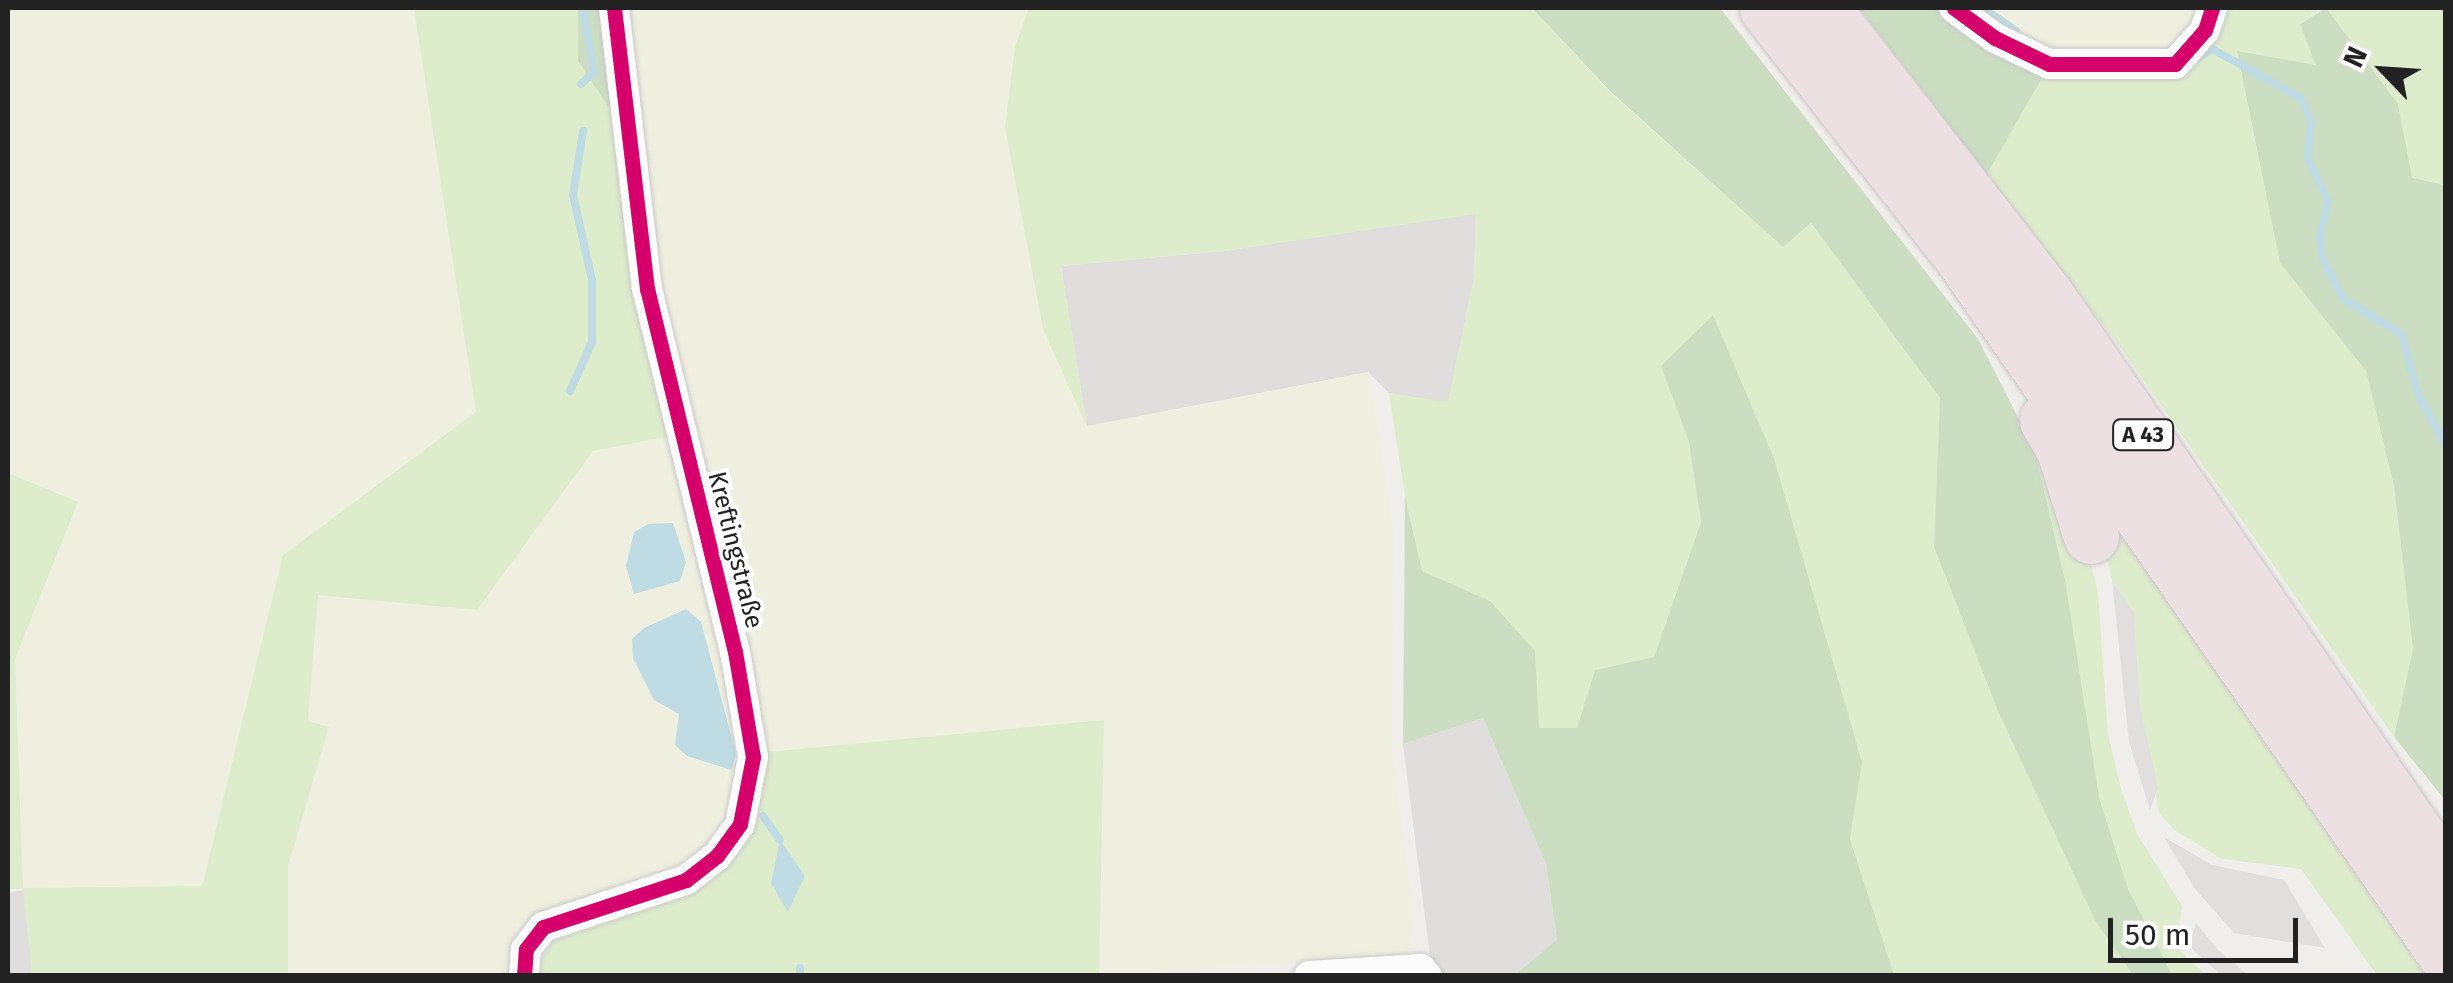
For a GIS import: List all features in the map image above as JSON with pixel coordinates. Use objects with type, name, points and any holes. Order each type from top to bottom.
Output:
[{"type":"highway","name":"A 43","points":[[1767,8],[1963,258],[2446,955]]},
{"type":"highway","name":"A 43","points":[[1822,8],[2046,294],[2446,877]]},
{"type":"highway","points":[[1963,258],[2064,450],[2091,536]]},
{"type":"street","name":"Kreftingstraße","points":[[524,976],[526,949],[544,926],[686,880],[718,856],[740,824],[753,757],[734,652],[647,289],[614,8]]},
{"type":"street","points":[[1954,8],[1995,38],[2049,64],[2174,64],[2205,30],[2212,8]]},
{"type":"street","points":[[1309,976],[1424,972]]},
{"type":"shaded area","points":[[1476,213],[1474,278],[1448,403],[1389,393],[1368,372],[1087,427],[1061,266],[1224,251]]},
{"type":"shaded area","points":[[2112,580],[2134,613],[2140,707],[2158,788],[2150,810],[2129,742]]},
{"type":"shaded area","points":[[1483,718],[1546,864],[1557,941],[1515,975],[1438,975],[1431,964],[1403,744]]},
{"type":"shaded area","points":[[2164,837],[2212,865],[2284,880],[2325,948],[2234,933],[2195,889]]},
{"type":"shaded area","points":[[28,890],[35,975],[8,976],[8,892]]},
{"type":"shaded area","points":[[2196,923],[2218,950],[2248,975],[2221,975],[2189,946]]},
{"type":"green space","points":[[8,8],[414,8],[476,412],[283,555],[202,886],[23,888],[15,659],[78,502],[8,473]]},
{"type":"green space","points":[[414,8],[578,8],[578,61],[618,121],[671,436],[593,451],[477,610],[318,595],[308,721],[329,727],[288,866],[288,975],[32,975],[23,889],[8,889],[8,473],[78,502],[15,659],[23,888],[202,886],[283,555],[476,412]]},
{"type":"green space","points":[[578,8],[606,8],[618,121],[578,61]]},
{"type":"green space","points":[[621,8],[1029,8],[1015,46],[1005,127],[1043,329],[1087,426],[1369,372],[1393,526],[1392,751],[1412,902],[1410,955],[1099,975],[1104,720],[757,753],[649,263]]},
{"type":"green space","points":[[1029,8],[1532,8],[1610,92],[1782,246],[1810,222],[1940,398],[1934,547],[1998,711],[2095,919],[2133,975],[1894,975],[1850,839],[1862,760],[1713,315],[1661,366],[1689,442],[1701,522],[1654,657],[1595,670],[1577,728],[1539,729],[1490,601],[1422,571],[1405,496],[1389,393],[1448,402],[1474,278],[1476,214],[1224,251],[1061,266],[1087,427],[1043,329],[1005,127],[1015,46]]},
{"type":"green space","points":[[1532,8],[1720,8],[1978,339],[2034,449],[2065,580],[2099,797],[2128,889],[2172,975],[2133,975],[2095,920],[1998,711],[1934,547],[1940,398],[1811,223],[1783,247],[1611,92]]},
{"type":"green space","points":[[1859,8],[1966,8],[2046,71],[1987,174]]},
{"type":"green space","points":[[1966,8],[2209,8],[2173,60],[2052,59]]},
{"type":"green space","points":[[2216,8],[2321,8],[2300,24],[2317,65],[2237,52],[2280,263],[2366,371],[2394,486],[2413,649],[2394,737],[2126,355],[1987,174],[2046,71],[2176,68]]},
{"type":"green space","points":[[2326,8],[2445,8],[2445,185],[2411,179],[2398,104]]},
{"type":"green space","points":[[2326,8],[2398,104],[2412,178],[2445,185],[2445,800],[2394,737],[2413,649],[2394,486],[2366,371],[2280,263],[2237,51],[2316,65],[2300,24]]},
{"type":"green space","points":[[1713,315],[1774,459],[1862,762],[1850,839],[1894,975],[1515,975],[1557,940],[1546,864],[1483,718],[1403,744],[1405,496],[1422,571],[1490,601],[1535,651],[1539,728],[1577,728],[1595,670],[1654,657],[1701,522],[1689,442],[1661,366]]},
{"type":"green space","points":[[671,436],[731,652],[744,797],[712,854],[575,908],[513,975],[288,976],[288,866],[329,728],[308,722],[318,595],[477,609],[593,451]]},
{"type":"green space","points":[[2034,449],[2082,528],[2098,593],[2108,734],[2121,788],[2137,834],[2182,906],[2176,947],[2206,975],[2171,975],[2128,889],[2099,797]]},
{"type":"green space","points":[[2084,474],[2425,975],[2377,975],[2301,869],[2222,859],[2174,830],[2159,812],[2140,707],[2134,613],[2112,580]]},
{"type":"green space","points":[[1104,720],[1099,975],[535,976],[548,946],[568,929],[718,862],[757,753]]},
{"type":"water","points":[[673,523],[686,562],[680,581],[634,594],[626,566],[634,532],[648,524]]},
{"type":"water","points":[[686,609],[701,622],[736,754],[732,770],[687,756],[675,745],[679,714],[654,700],[633,658],[632,639],[644,628]]},
{"type":"water","points":[[780,840],[805,876],[788,912],[771,883]]},
{"type":"waterway","points":[[581,84],[594,72],[583,8]]},
{"type":"waterway","points":[[1983,8],[2016,31]]},
{"type":"waterway","points":[[2198,58],[2212,49],[2301,98],[2311,122],[2308,158],[2328,202],[2320,236],[2323,260],[2344,299],[2402,335],[2418,394],[2446,446]]},
{"type":"waterway","points":[[570,391],[592,342],[592,280],[573,195],[583,131]]},
{"type":"waterway","points":[[763,816],[780,840]]},
{"type":"waterway","points":[[800,968],[800,976]]},
{"type":"cycle path","points":[[524,976],[526,949],[543,927],[686,880],[717,856],[740,824],[753,757],[735,652],[647,289],[614,8]]},
{"type":"cycle path","points":[[1954,8],[1995,38],[2049,64],[2175,64],[2205,30],[2212,8]]}]
